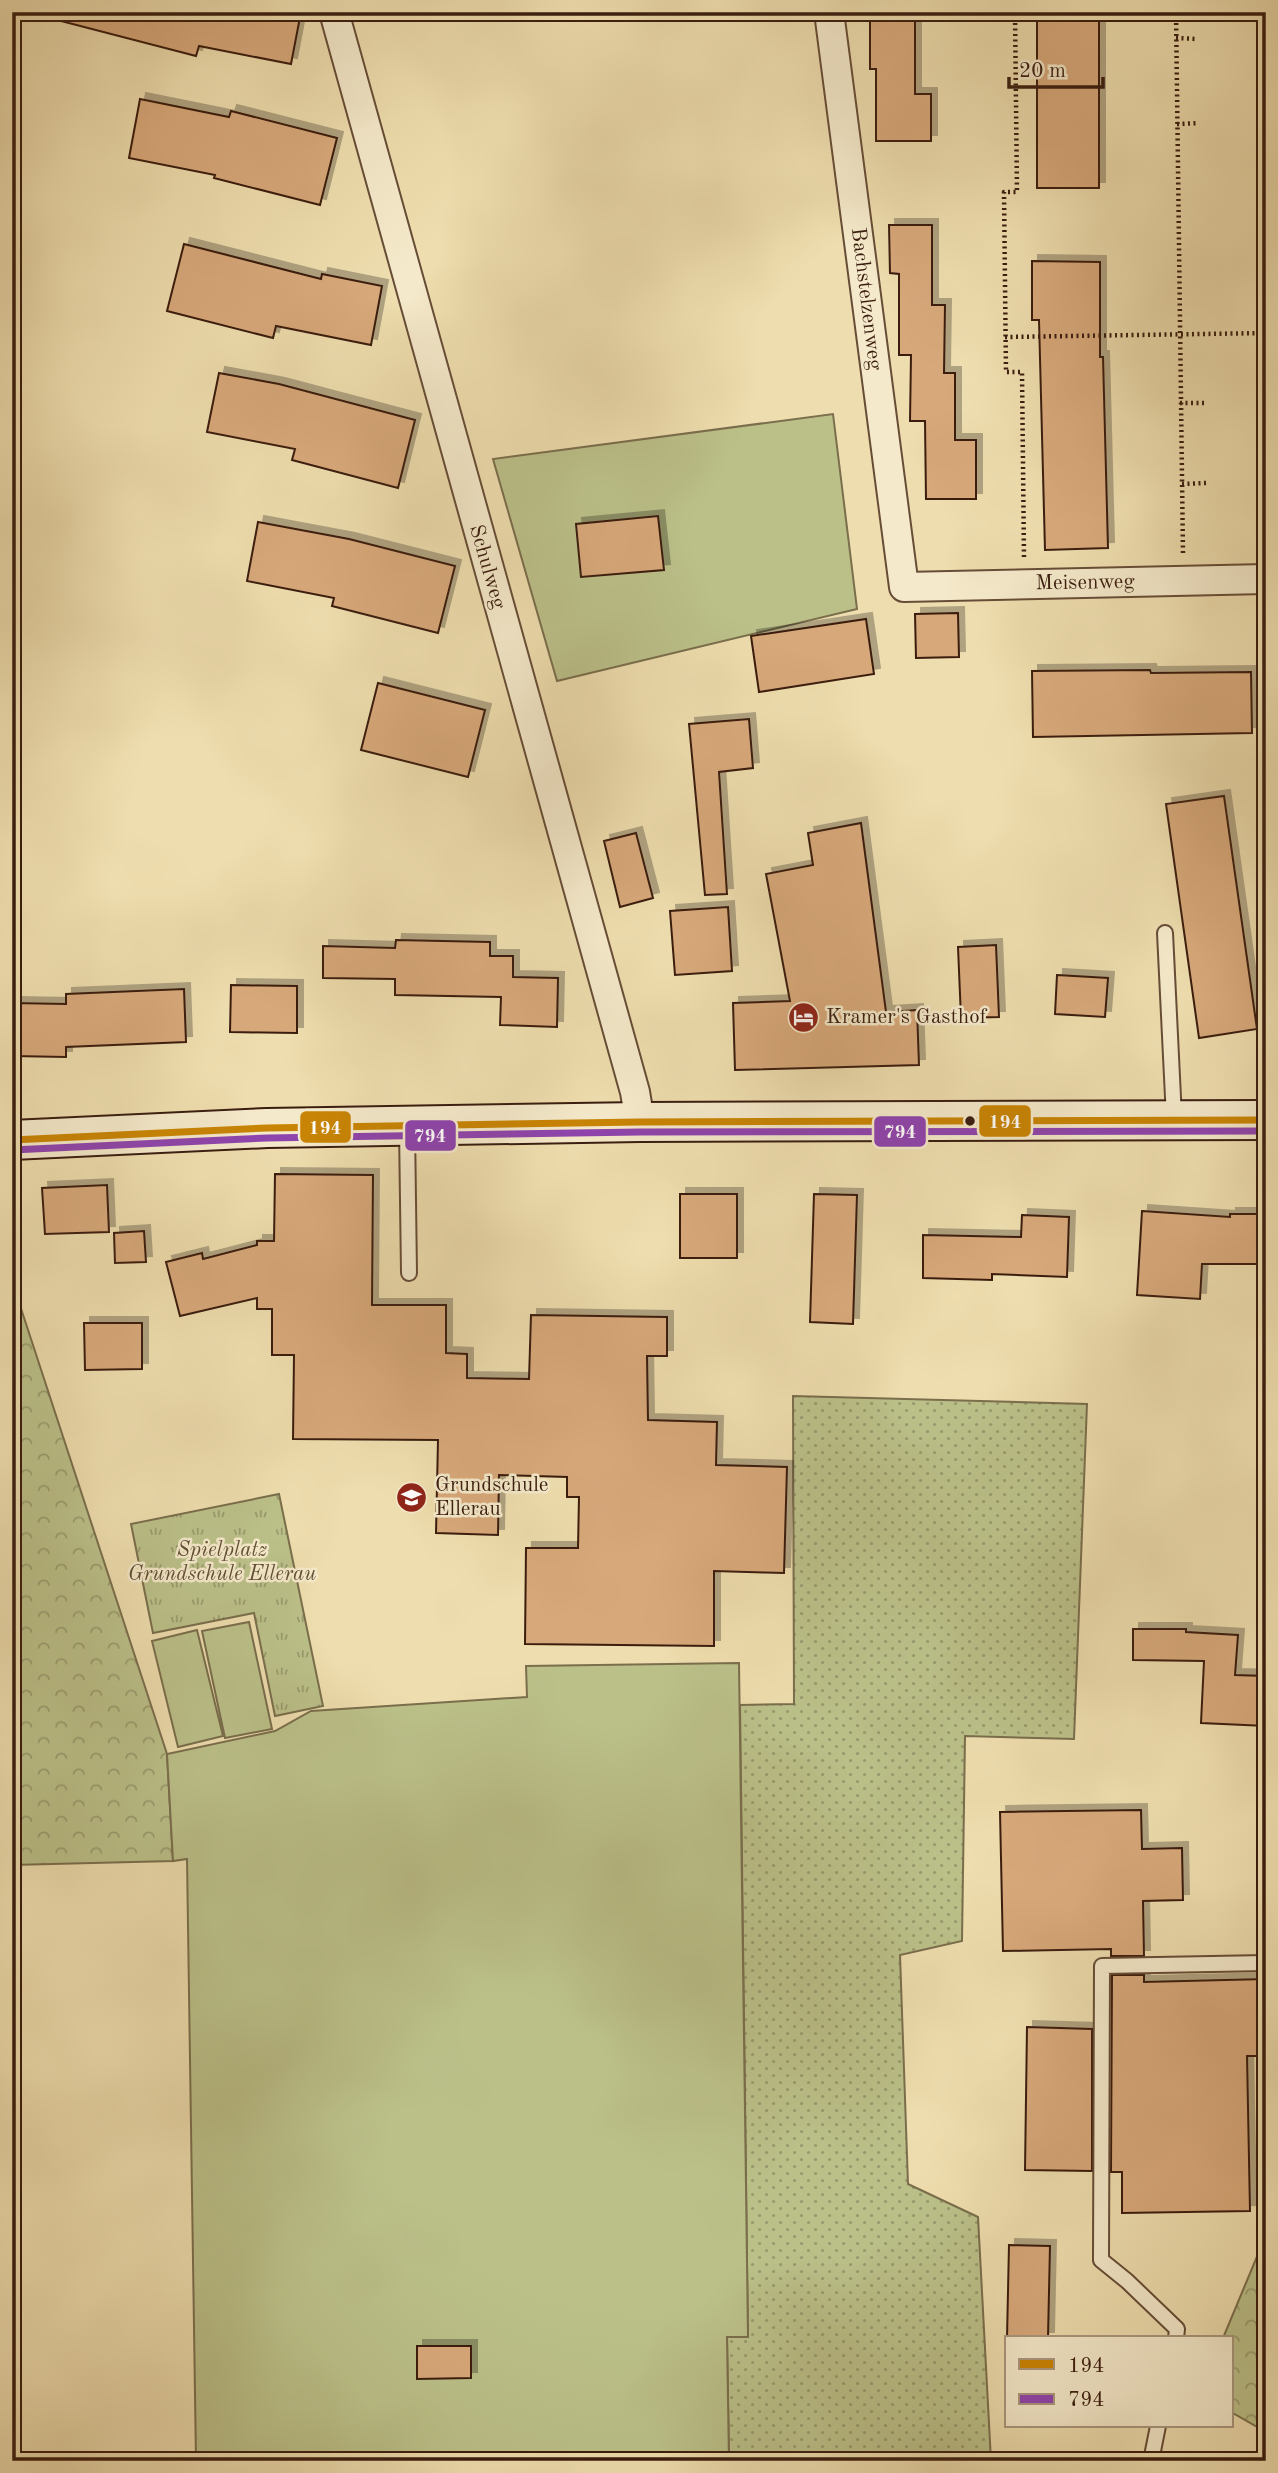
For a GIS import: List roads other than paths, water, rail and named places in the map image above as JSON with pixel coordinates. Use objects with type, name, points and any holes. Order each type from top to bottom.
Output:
[{"type":"street","name":"Schulweg","points":[[334,12],[635,1092],[639,1122]]},
{"type":"street","name":"Bachstelzenweg","points":[[829,12],[904,586]]},
{"type":"street","name":"Meisenweg","points":[[904,586],[1266,579]]},
{"type":"street","points":[[12,1140],[224,1129],[639,1122],[1266,1120]]},
{"type":"lane","points":[[1165,933],[1175,1119]]},
{"type":"lane","points":[[407,1126],[409,1273]]},
{"type":"lane","points":[[1175,2336],[1177,2329],[1101,2260],[1102,1966],[1266,1963]]},
{"type":"lane","points":[[1152,2461],[1158,2428]]},
{"type":"place","name":"Kramer's Gasthof","points":[[803,1017]]},
{"type":"place","name":"Grundschule Ellerau","points":[[412,1497]]},
{"type":"park label","name":"Spielplatz Grundschule Ellerau","points":[[222,1562]]}]
